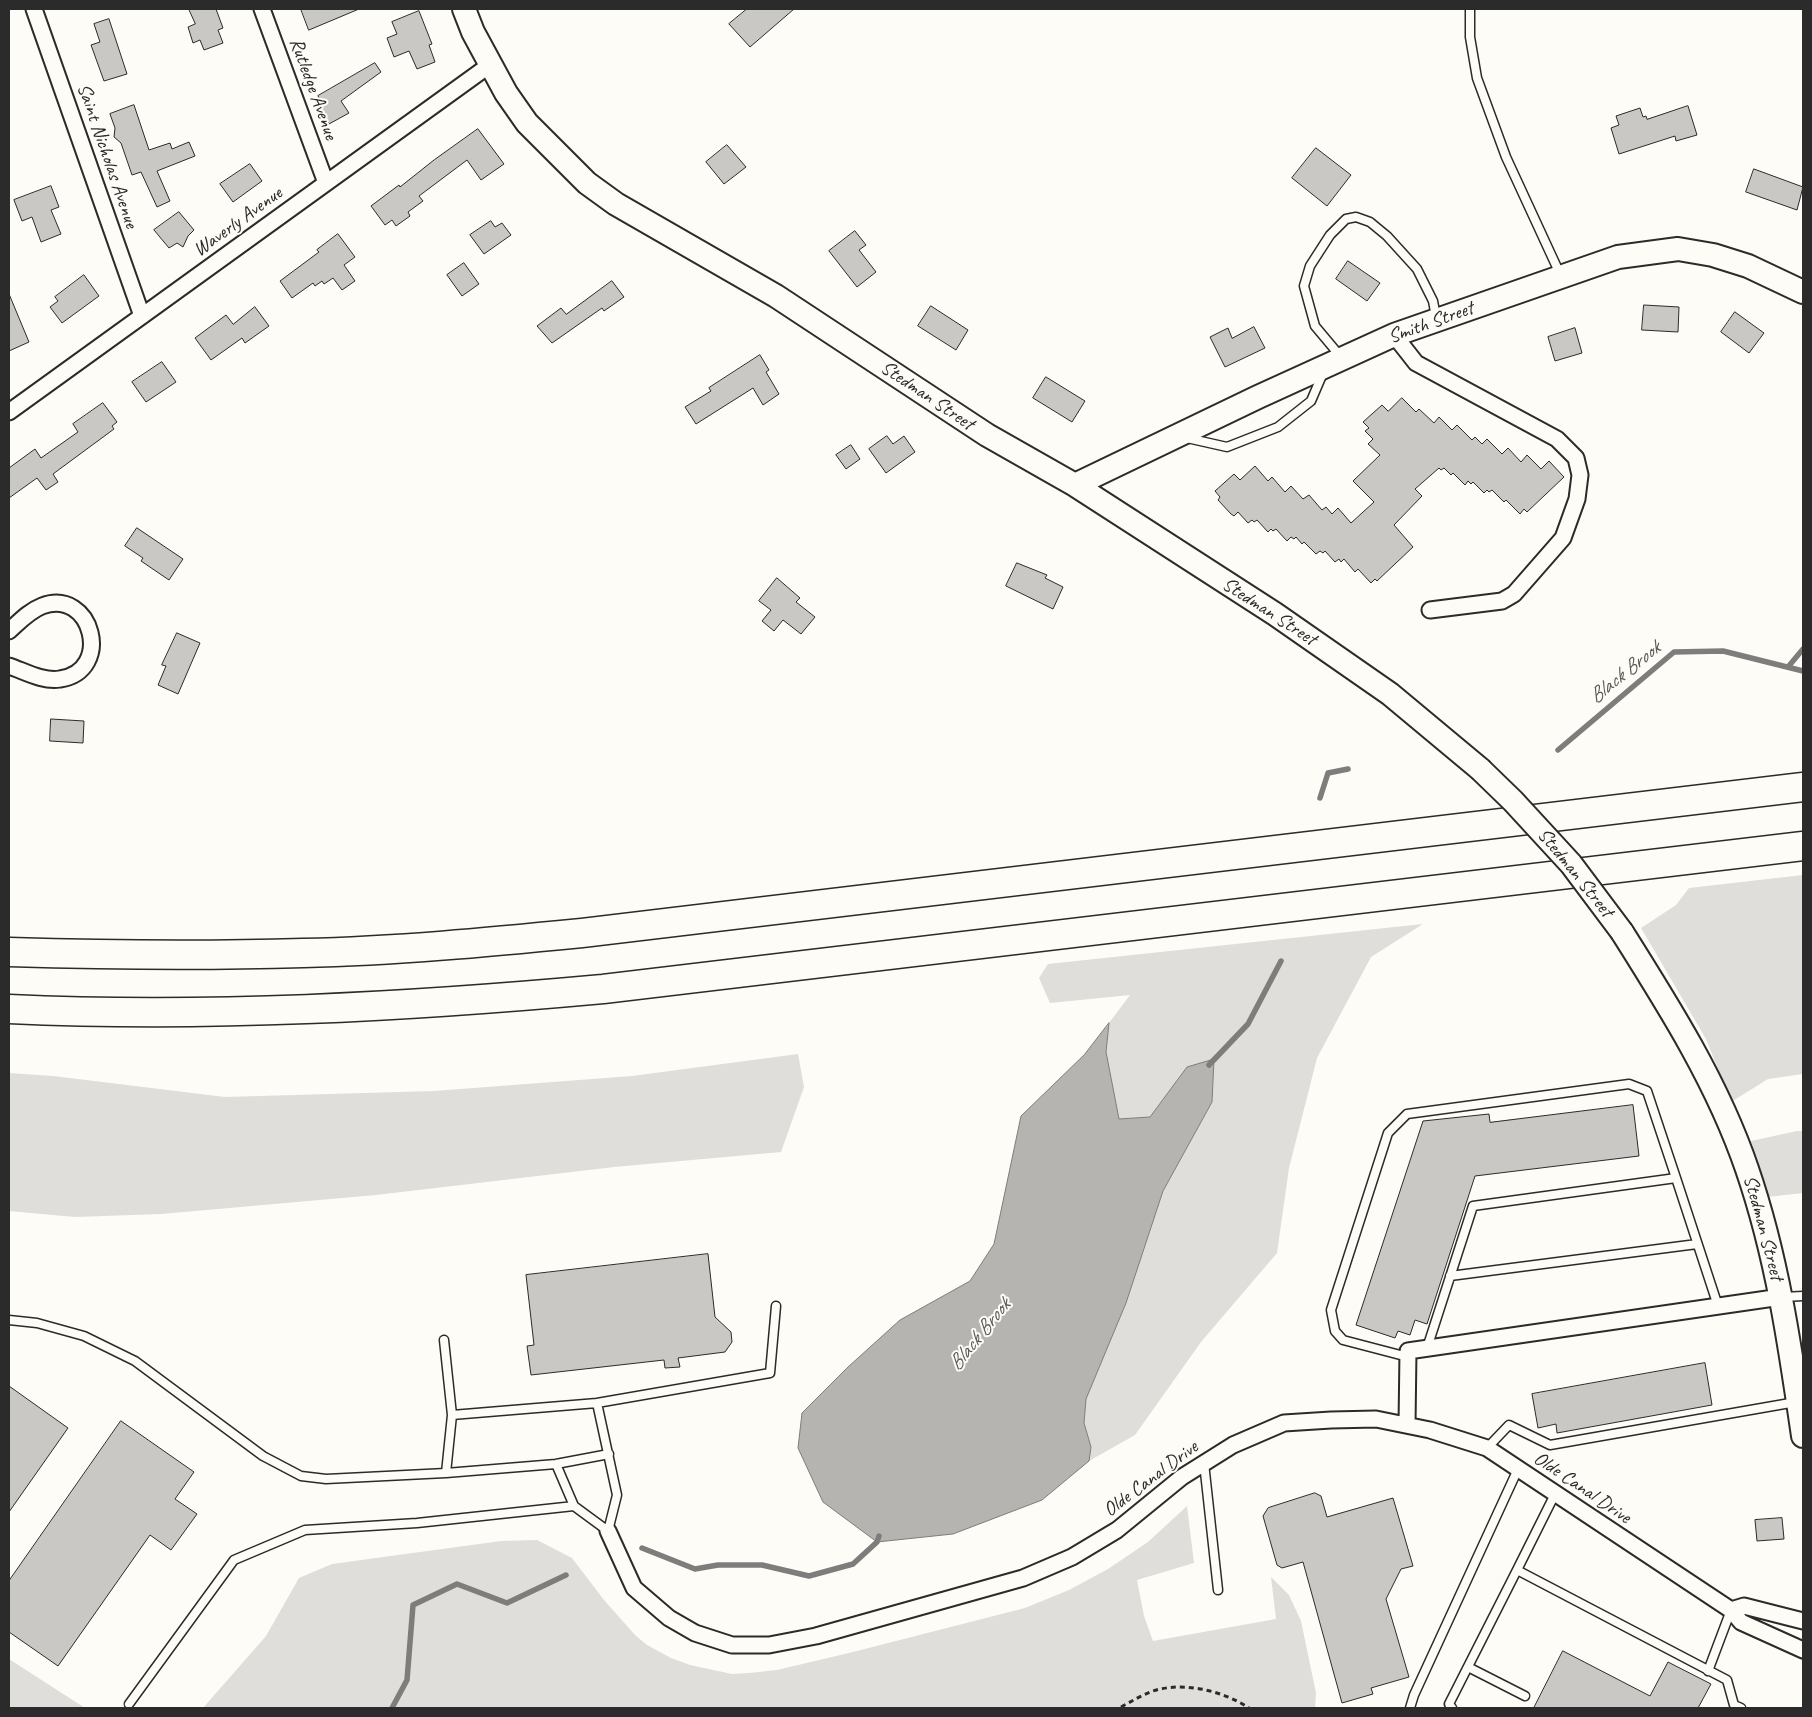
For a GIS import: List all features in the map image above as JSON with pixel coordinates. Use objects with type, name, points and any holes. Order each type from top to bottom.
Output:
[{"type":"highway","points":[[9,952],[96,955],[305,953],[582,934],[1803,787]]},
{"type":"highway","points":[[9,1009],[117,1012],[326,1008],[456,1001],[603,989],[1803,846]]},
{"type":"main road","name":"Stedman Street","points":[[464,9],[473,32],[506,93],[527,123],[587,183],[616,204],[776,296],[987,435],[1075,485],[1354,668],[1420,718],[1514,801],[1571,864],[1622,932],[1669,1006],[1720,1102],[1747,1168],[1792,1296],[1798,1401],[1803,1436]]},
{"type":"main road","name":"Smith Street","points":[[1075,485],[1394,335],[1618,257],[1678,250],[1713,255],[1748,266],[1803,292]]},
{"type":"street","name":"Saint Nicholas Avenue","points":[[34,9],[142,316]]},
{"type":"street","name":"Rutledge Avenue","points":[[262,9],[326,184]]},
{"type":"street","name":"Waverly Avenue","points":[[9,412],[491,64]]},
{"type":"street","points":[[1394,335],[1416,364],[1557,438],[1576,458],[1580,474],[1577,500],[1563,538],[1514,594],[1502,601],[1430,610]]},
{"type":"street","points":[[9,631],[36,608],[44,605],[60,604],[76,610],[82,616],[91,630],[92,647],[81,669],[60,679],[43,678],[9,666]]},
{"type":"street","points":[[1407,1425],[1408,1351],[1792,1296]]},
{"type":"street","name":"Olde Canal Drive","points":[[608,1531],[634,1588],[669,1618],[695,1633],[732,1645],[769,1644],[816,1636],[1023,1578],[1072,1557],[1117,1530],[1182,1476],[1233,1445],[1284,1423],[1376,1419],[1430,1430],[1487,1448],[1731,1610],[1742,1622],[1803,1650]]},
{"type":"street","points":[[1731,1610],[1744,1606],[1803,1621]]},
{"type":"lane","points":[[1470,9],[1470,38],[1477,78],[1506,157],[1561,276]]},
{"type":"lane","points":[[1178,435],[1227,447],[1278,427],[1311,401],[1334,362],[1315,326],[1304,286],[1310,266],[1330,236],[1346,219],[1356,218],[1370,222],[1387,236],[1416,269],[1433,301],[1437,319]]},
{"type":"lane","points":[[1408,1357],[1343,1340],[1335,1331],[1331,1310],[1388,1133],[1408,1114],[1629,1084],[1647,1091],[1718,1306]]},
{"type":"lane","points":[[1427,1348],[1473,1206],[1676,1178]]},
{"type":"lane","points":[[1450,1276],[1697,1244]]},
{"type":"lane","points":[[452,1415],[597,1403],[770,1373],[776,1306]]},
{"type":"lane","points":[[9,1320],[37,1323],[84,1336],[136,1362],[263,1456],[301,1476],[326,1479],[446,1473],[556,1464],[609,1454]]},
{"type":"lane","points":[[444,1340],[452,1415],[446,1473]]},
{"type":"lane","points":[[1487,1448],[1509,1425],[1550,1445],[1798,1401]]},
{"type":"lane","points":[[556,1464],[574,1506],[608,1531],[618,1495],[597,1403]]},
{"type":"lane","points":[[1204,1463],[1218,1590]]},
{"type":"lane","points":[[1410,1708],[1414,1694],[1518,1469]]},
{"type":"lane","points":[[1452,1708],[1449,1704],[1555,1494]]},
{"type":"lane","points":[[129,1704],[234,1560],[305,1530],[416,1523],[574,1506]]},
{"type":"lane","points":[[1517,1570],[1727,1680],[1734,1705],[1741,1708]]},
{"type":"lane","points":[[1708,1671],[1731,1610]]},
{"type":"lane","points":[[1468,1667],[1525,1696]]},
{"type":"path","points":[[1121,1707],[1153,1691],[1178,1688],[1215,1692],[1250,1708]]},
{"type":"shaded area","points":[[1803,875],[1803,1074],[1768,1079],[1731,1102],[1706,1039],[1641,928],[1676,905],[1689,888]]},
{"type":"shaded area","points":[[1423,924],[1371,957],[1317,1058],[1289,1168],[1277,1253],[1201,1342],[1135,1435],[1089,1461],[1091,1447],[1084,1423],[1086,1399],[1126,1303],[1163,1191],[1212,1102],[1214,1060],[1187,1067],[1150,1117],[1119,1119],[1106,1052],[1109,1023],[1130,995],[1050,1003],[1039,978],[1048,964]]},
{"type":"shaded area","points":[[798,1054],[804,1087],[781,1152],[614,1167],[376,1195],[161,1214],[75,1217],[9,1211],[9,1073],[53,1076],[225,1097],[434,1091],[632,1076]]},
{"type":"shaded area","points":[[1803,1131],[1803,1193],[1767,1197],[1751,1141]]},
{"type":"shaded area","points":[[1187,1506],[1194,1563],[1137,1580],[1144,1616],[1153,1641],[1276,1619],[1271,1577],[1289,1595],[1301,1621],[1316,1693],[1315,1708],[203,1708],[266,1636],[299,1578],[332,1564],[501,1541],[537,1540],[572,1558],[604,1600],[635,1635],[647,1645],[671,1658],[690,1665],[732,1674],[749,1673],[777,1670],[1025,1608],[1069,1590],[1108,1569],[1148,1542]]},
{"type":"shaded area","points":[[9,1659],[85,1708],[9,1708]]},
{"type":"water","points":[[1109,1023],[1106,1052],[1119,1119],[1150,1117],[1187,1067],[1214,1059],[1212,1102],[1163,1191],[1126,1303],[1086,1399],[1084,1423],[1091,1447],[1089,1461],[1042,1500],[953,1534],[877,1542],[823,1502],[798,1448],[802,1413],[848,1367],[900,1320],[970,1281],[994,1244],[1021,1116],[1084,1055]]},
{"type":"building","points":[[189,9],[216,9],[223,28],[218,30],[223,43],[204,50],[200,40],[193,43],[188,27],[195,24]]},
{"type":"building","points":[[301,9],[359,9],[309,30]]},
{"type":"building","points":[[747,9],[794,9],[750,47],[729,24]]},
{"type":"building","points":[[419,11],[432,44],[429,45],[435,62],[417,69],[409,51],[394,57],[387,38],[397,34],[392,22]]},
{"type":"building","points":[[109,19],[127,74],[104,81],[91,45],[100,42],[94,24]]},
{"type":"building","points":[[375,63],[381,72],[341,101],[349,113],[329,124],[317,104],[321,101],[318,96]]},
{"type":"building","points":[[134,105],[149,150],[170,143],[172,149],[189,142],[195,156],[157,171],[170,201],[157,207],[141,172],[132,175],[121,143],[114,137],[115,128],[110,114]]},
{"type":"building","points":[[1688,106],[1697,135],[1676,141],[1675,136],[1619,154],[1611,128],[1619,125],[1616,116],[1640,108],[1643,117],[1646,116],[1647,119]]},
{"type":"building","points":[[478,129],[504,164],[481,180],[467,160],[419,196],[423,201],[408,212],[410,216],[396,226],[392,220],[385,225],[371,206],[399,185],[400,187]]},
{"type":"building","points":[[727,145],[746,167],[724,184],[706,162]]},
{"type":"building","points":[[1316,148],[1351,175],[1327,206],[1292,178]]},
{"type":"building","points":[[250,164],[262,181],[233,202],[220,184]]},
{"type":"building","points":[[1754,169],[1803,187],[1797,210],[1746,192]]},
{"type":"building","points":[[51,186],[59,207],[51,210],[61,234],[41,242],[32,217],[22,221],[14,200]]},
{"type":"building","points":[[179,212],[194,230],[188,236],[183,247],[177,243],[169,248],[154,230]]},
{"type":"building","points":[[491,221],[495,227],[502,223],[511,235],[484,254],[470,235]]},
{"type":"building","points":[[855,231],[866,245],[859,250],[876,272],[857,287],[829,251]]},
{"type":"building","points":[[338,234],[355,257],[344,265],[355,281],[342,290],[333,278],[324,284],[322,281],[315,286],[313,283],[292,298],[280,281],[319,252],[317,250]]},
{"type":"building","points":[[1348,261],[1380,283],[1367,301],[1336,279]]},
{"type":"building","points":[[464,263],[479,284],[462,296],[447,275]]},
{"type":"building","points":[[84,275],[99,296],[62,323],[50,307],[58,301],[55,297]]},
{"type":"building","points":[[612,281],[624,297],[604,311],[602,308],[552,343],[537,326],[561,308],[566,314]]},
{"type":"building","points":[[9,294],[29,342],[9,351]]},
{"type":"building","points":[[1644,305],[1679,307],[1678,332],[1642,330]]},
{"type":"building","points":[[931,306],[968,330],[956,350],[918,326]]},
{"type":"building","points":[[255,307],[269,326],[245,343],[242,338],[211,360],[195,338],[226,315],[233,324]]},
{"type":"building","points":[[1735,312],[1764,333],[1749,353],[1721,332]]},
{"type":"building","points":[[1254,327],[1265,348],[1225,367],[1210,337],[1228,328],[1232,338]]},
{"type":"building","points":[[1575,328],[1582,353],[1555,361],[1548,337]]},
{"type":"building","points":[[760,355],[769,370],[766,372],[779,394],[763,405],[753,388],[696,424],[685,407],[711,391],[709,388]]},
{"type":"building","points":[[162,362],[176,382],[146,402],[132,382]]},
{"type":"building","points":[[1046,377],[1085,401],[1072,422],[1033,398]]},
{"type":"building","points":[[1402,398],[1416,412],[1419,409],[1434,423],[1439,417],[1452,430],[1457,425],[1472,440],[1475,437],[1482,444],[1487,439],[1502,454],[1508,448],[1521,462],[1527,455],[1541,469],[1549,461],[1564,477],[1527,512],[1524,509],[1520,514],[1506,500],[1504,502],[1492,490],[1489,492],[1487,490],[1484,493],[1473,482],[1471,484],[1468,481],[1465,485],[1453,473],[1451,475],[1444,468],[1441,470],[1439,468],[1415,489],[1422,496],[1394,525],[1413,547],[1377,581],[1375,579],[1371,583],[1358,569],[1355,572],[1344,559],[1341,562],[1339,559],[1335,562],[1325,551],[1323,553],[1320,551],[1316,554],[1296,537],[1294,539],[1291,537],[1287,541],[1276,529],[1273,531],[1271,529],[1268,532],[1257,520],[1254,522],[1252,520],[1248,523],[1238,512],[1234,516],[1231,514],[1218,500],[1220,497],[1215,491],[1234,474],[1240,480],[1255,466],[1268,481],[1272,477],[1285,492],[1291,486],[1303,499],[1309,495],[1322,510],[1326,507],[1332,514],[1338,508],[1351,523],[1374,502],[1353,481],[1380,455],[1368,444],[1373,439],[1365,431],[1369,428],[1363,422],[1382,405],[1388,411]]},
{"type":"building","points":[[103,403],[117,422],[112,426],[114,429],[53,474],[58,482],[46,490],[37,478],[9,498],[9,468],[35,449],[41,458],[78,432],[73,424]]},
{"type":"building","points":[[887,436],[893,444],[904,436],[915,452],[886,473],[869,449]]},
{"type":"building","points":[[851,445],[860,459],[846,469],[836,455]]},
{"type":"building","points":[[137,528],[183,559],[169,580],[141,561],[143,558],[125,546]]},
{"type":"building","points":[[1017,563],[1047,575],[1045,578],[1063,587],[1053,609],[1006,586]]},
{"type":"building","points":[[777,578],[800,598],[796,602],[815,617],[801,634],[783,620],[774,631],[762,621],[771,610],[759,601]]},
{"type":"building","points":[[177,633],[200,643],[178,694],[158,685],[166,666],[162,665]]},
{"type":"building","points":[[51,719],[84,721],[83,743],[50,741]]},
{"type":"building","points":[[1633,1105],[1639,1156],[1475,1176],[1427,1324],[1415,1320],[1410,1335],[1398,1331],[1395,1338],[1356,1325],[1423,1121],[1489,1114],[1490,1122]]},
{"type":"building","points":[[708,1254],[715,1317],[731,1332],[732,1342],[725,1352],[678,1358],[680,1367],[665,1368],[664,1360],[531,1375],[527,1346],[534,1345],[526,1275]]},
{"type":"building","points":[[1705,1363],[1712,1405],[1557,1433],[1556,1424],[1538,1428],[1532,1394]]},
{"type":"building","points":[[9,1386],[68,1428],[9,1512]]},
{"type":"building","points":[[121,1421],[194,1472],[175,1499],[197,1514],[171,1550],[150,1535],[58,1666],[9,1632],[9,1581]]},
{"type":"building","points":[[1315,1493],[1321,1496],[1327,1517],[1393,1498],[1413,1566],[1401,1569],[1386,1599],[1409,1677],[1371,1688],[1373,1694],[1342,1703],[1303,1562],[1282,1568],[1277,1565],[1263,1516],[1268,1508]]},
{"type":"building","points":[[1782,1518],[1784,1539],[1757,1541],[1755,1520]]},
{"type":"building","points":[[1563,1651],[1650,1696],[1668,1662],[1711,1684],[1698,1708],[1534,1708]]},
{"type":"waterway","name":"Black Brook","points":[[1788,667],[1803,649]]},
{"type":"waterway","name":"Black Brook","points":[[1558,750],[1674,652],[1723,651],[1803,671]]},
{"type":"waterway","name":"Black Brook","points":[[1320,798],[1328,773],[1348,769]]},
{"type":"waterway","name":"Black Brook","points":[[1209,1065],[1248,1024],[1281,961]]},
{"type":"waterway","name":"Black Brook","points":[[642,1548],[695,1569],[718,1565],[762,1565],[809,1576],[853,1564],[877,1542],[879,1536]]},
{"type":"waterway","name":"Black Brook","points":[[392,1708],[407,1680],[413,1605],[457,1584],[507,1603],[566,1575]]}]
